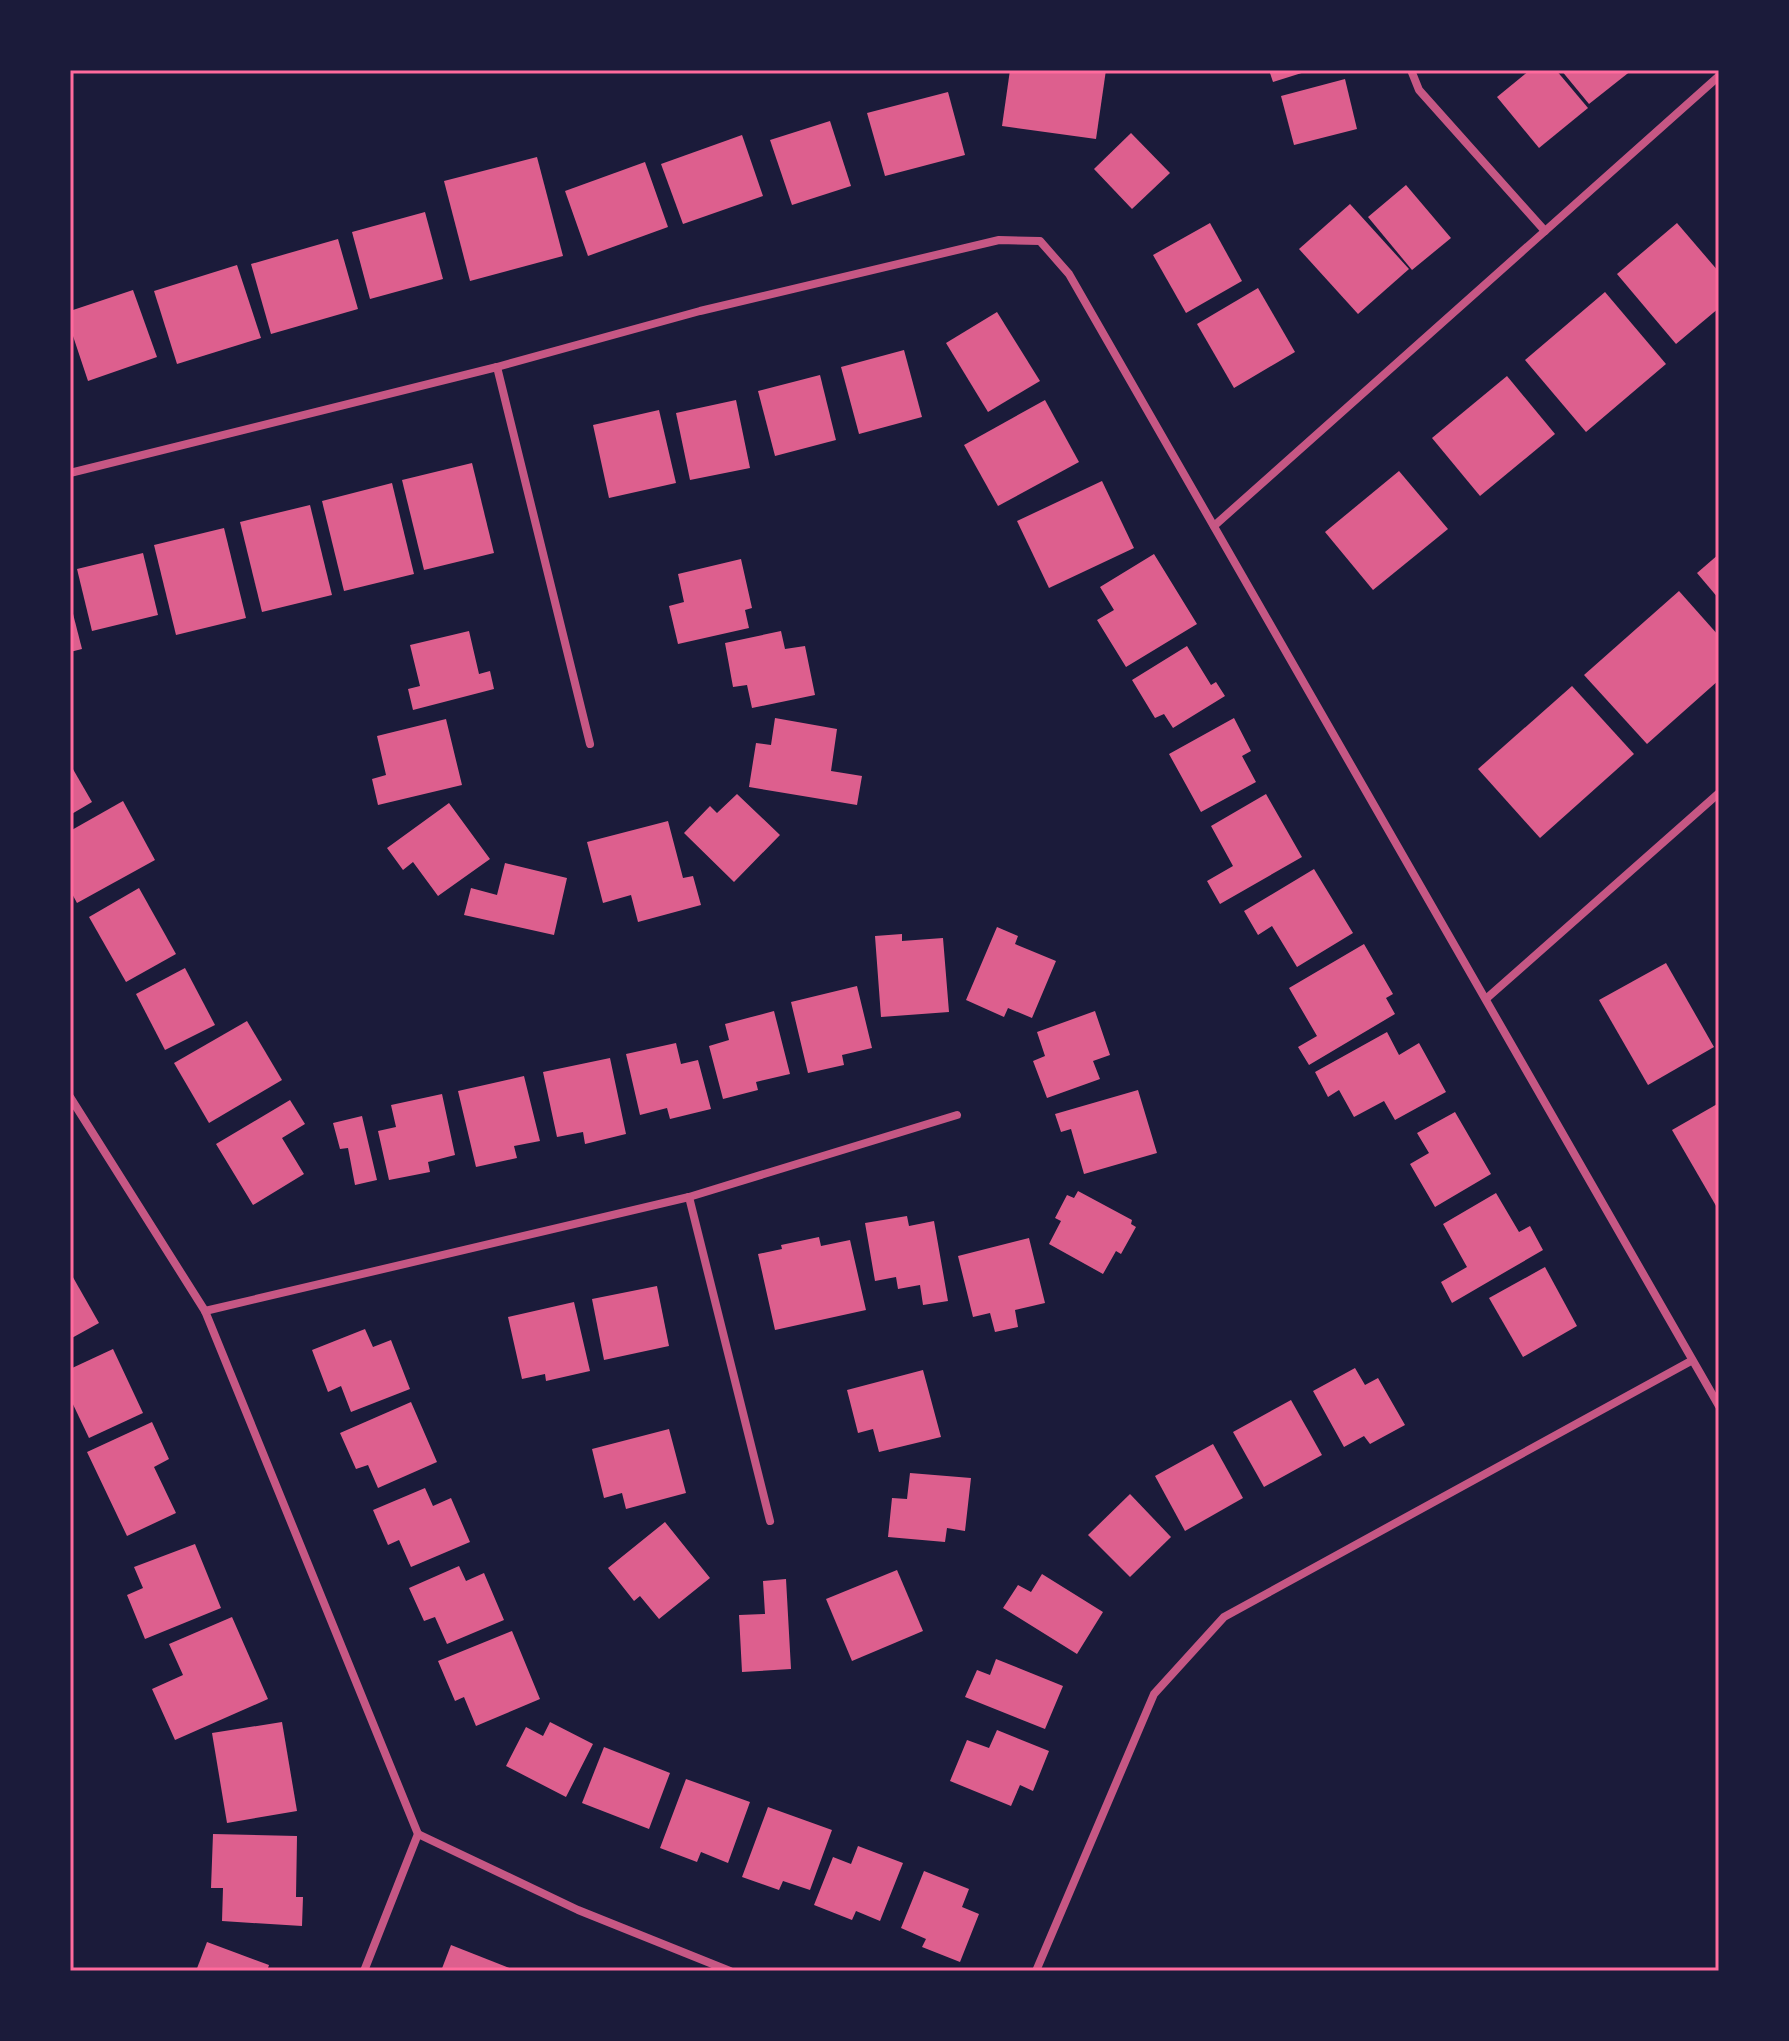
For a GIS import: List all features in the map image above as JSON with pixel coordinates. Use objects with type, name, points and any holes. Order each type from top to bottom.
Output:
[{"type":"street","points":[[1411,70],[1419,90],[1545,231]]},
{"type":"street","points":[[1214,526],[1719,76]]},
{"type":"street","points":[[70,473],[497,367],[700,311],[999,240],[1040,241],[1069,274],[1719,1406]]},
{"type":"street","points":[[497,367],[590,744]]},
{"type":"street","points":[[1487,998],[1719,793]]},
{"type":"street","points":[[70,1097],[205,1311],[418,1834],[578,1910],[730,1971]]},
{"type":"street","points":[[205,1311],[689,1197],[957,1115]]},
{"type":"street","points":[[689,1197],[770,1521]]},
{"type":"street","points":[[1036,1971],[1154,1694],[1224,1617],[1691,1361]]},
{"type":"street","points":[[364,1971],[418,1834]]},
{"type":"building","points":[[1010,70],[1106,70],[1096,139],[1002,126]]},
{"type":"building","points":[[1269,70],[1308,70],[1308,71],[1273,82]]},
{"type":"building","points":[[1530,70],[1556,70],[1588,108],[1539,148],[1497,97]]},
{"type":"building","points":[[1561,70],[1632,70],[1589,104]]},
{"type":"building","points":[[1345,79],[1357,129],[1294,145],[1281,96]]},
{"type":"building","points":[[948,92],[965,155],[885,176],[867,113]]},
{"type":"building","points":[[830,121],[851,186],[792,205],[770,140]]},
{"type":"building","points":[[1131,133],[1170,173],[1132,209],[1094,169]]},
{"type":"building","points":[[742,135],[763,196],[683,224],[661,164]]},
{"type":"building","points":[[537,157],[563,256],[470,281],[444,181]]},
{"type":"building","points":[[645,162],[668,227],[588,256],[565,191]]},
{"type":"building","points":[[1406,185],[1451,238],[1412,270],[1368,217]]},
{"type":"building","points":[[1350,204],[1409,269],[1358,314],[1299,249]]},
{"type":"building","points":[[425,212],[443,279],[370,299],[352,232]]},
{"type":"building","points":[[1210,223],[1242,281],[1186,313],[1153,255]]},
{"type":"building","points":[[1677,223],[1719,272],[1719,308],[1676,344],[1617,274]]},
{"type":"building","points":[[338,239],[358,309],[271,334],[251,264]]},
{"type":"building","points":[[237,265],[261,338],[177,364],[154,291]]},
{"type":"building","points":[[1258,288],[1295,352],[1234,388],[1197,324]]},
{"type":"building","points":[[133,290],[157,357],[88,381],[70,327],[70,311]]},
{"type":"building","points":[[1605,292],[1666,364],[1586,432],[1525,360]]},
{"type":"building","points":[[997,312],[1040,381],[988,412],[946,343]]},
{"type":"building","points":[[904,350],[922,417],[859,434],[841,367]]},
{"type":"building","points":[[820,375],[836,440],[775,456],[758,391]]},
{"type":"building","points":[[1507,376],[1555,434],[1480,496],[1432,438]]},
{"type":"building","points":[[736,400],[750,468],[690,480],[676,413]]},
{"type":"building","points":[[1045,400],[1079,462],[998,506],[964,445]]},
{"type":"building","points":[[659,410],[676,483],[609,498],[593,425]]},
{"type":"building","points":[[472,463],[494,553],[424,570],[402,480]]},
{"type":"building","points":[[1399,471],[1448,529],[1373,590],[1325,532]]},
{"type":"building","points":[[1102,481],[1134,548],[1049,588],[1017,521]]},
{"type":"building","points":[[392,483],[414,574],[344,591],[322,501]]},
{"type":"building","points":[[310,505],[332,595],[262,612],[240,522]]},
{"type":"building","points":[[224,528],[246,618],[176,635],[154,545]]},
{"type":"building","points":[[143,553],[158,615],[92,631],[77,569]]},
{"type":"building","points":[[1154,554],[1197,624],[1126,667],[1097,620],[1114,610],[1100,587]]},
{"type":"building","points":[[1719,554],[1719,599],[1697,573]]},
{"type":"building","points":[[741,559],[752,608],[745,610],[749,628],[678,644],[669,606],[684,602],[678,574]]},
{"type":"building","points":[[1679,591],[1719,636],[1719,680],[1647,744],[1584,675]]},
{"type":"building","points":[[70,607],[82,649],[70,652]]},
{"type":"building","points":[[469,631],[479,674],[490,671],[494,689],[413,710],[408,689],[420,686],[410,645]]},
{"type":"building","points":[[781,631],[785,649],[805,646],[815,695],[752,708],[747,685],[733,687],[725,643]]},
{"type":"building","points":[[1187,646],[1211,685],[1216,682],[1225,696],[1173,728],[1164,714],[1155,718],[1132,680]]},
{"type":"building","points":[[1572,686],[1634,754],[1540,838],[1478,769]]},
{"type":"building","points":[[775,718],[837,729],[831,771],[862,776],[857,805],[749,787],[756,743],[771,745]]},
{"type":"building","points":[[1234,718],[1251,751],[1242,756],[1256,782],[1201,812],[1169,754]]},
{"type":"building","points":[[446,719],[462,785],[378,805],[372,779],[386,775],[377,736]]},
{"type":"building","points":[[70,764],[92,802],[70,815]]},
{"type":"building","points":[[737,794],[780,835],[734,882],[684,833],[710,806],[717,813]]},
{"type":"building","points":[[1266,794],[1302,857],[1220,904],[1207,881],[1233,866],[1211,826]]},
{"type":"building","points":[[123,801],[155,860],[77,903],[70,890],[70,831]]},
{"type":"building","points":[[449,803],[490,859],[438,896],[413,862],[403,870],[387,848]]},
{"type":"building","points":[[668,821],[683,878],[693,876],[701,905],[638,922],[631,895],[603,903],[587,842]]},
{"type":"building","points":[[505,863],[567,878],[554,935],[464,915],[471,888],[497,895]]},
{"type":"building","points":[[1314,869],[1353,933],[1297,967],[1272,926],[1258,935],[1244,911]]},
{"type":"building","points":[[139,888],[176,954],[126,982],[89,917]]},
{"type":"building","points":[[997,927],[1018,936],[1015,944],[1056,961],[1032,1018],[1008,1008],[1004,1017],[966,1000]]},
{"type":"building","points":[[902,934],[902,941],[943,938],[949,1012],[881,1017],[875,936]]},
{"type":"building","points":[[1364,944],[1393,994],[1386,998],[1395,1014],[1309,1065],[1298,1047],[1317,1036],[1289,988]]},
{"type":"building","points":[[1666,963],[1714,1047],[1648,1085],[1599,1000]]},
{"type":"building","points":[[185,968],[215,1025],[165,1050],[136,994]]},
{"type":"building","points":[[857,986],[872,1048],[842,1055],[844,1065],[808,1073],[791,1002]]},
{"type":"building","points":[[774,1011],[790,1074],[756,1082],[758,1090],[723,1099],[709,1046],[729,1040],[725,1024]]},
{"type":"building","points":[[1095,1011],[1110,1055],[1093,1061],[1100,1079],[1047,1098],[1033,1061],[1045,1056],[1037,1032]]},
{"type":"building","points":[[247,1021],[282,1080],[209,1123],[174,1063]]},
{"type":"building","points":[[1387,1032],[1399,1055],[1419,1043],[1446,1092],[1395,1120],[1384,1101],[1354,1117],[1339,1090],[1328,1097],[1315,1072]]},
{"type":"building","points":[[676,1043],[681,1064],[698,1060],[711,1109],[670,1119],[667,1108],[640,1115],[626,1054]]},
{"type":"building","points":[[610,1058],[626,1134],[585,1144],[583,1132],[557,1137],[543,1072]]},
{"type":"building","points":[[524,1076],[540,1141],[514,1146],[517,1158],[476,1167],[458,1091]]},
{"type":"building","points":[[1138,1090],[1157,1153],[1084,1174],[1071,1129],[1061,1132],[1055,1114]]},
{"type":"building","points":[[442,1094],[455,1155],[428,1162],[430,1172],[389,1180],[378,1131],[396,1127],[391,1105]]},
{"type":"building","points":[[290,1100],[305,1124],[282,1138],[304,1174],[253,1205],[216,1144]]},
{"type":"building","points":[[1719,1103],[1719,1211],[1672,1130]]},
{"type":"building","points":[[1455,1112],[1491,1174],[1435,1207],[1410,1164],[1429,1153],[1417,1133]]},
{"type":"building","points":[[362,1116],[377,1180],[355,1185],[348,1148],[340,1149],[333,1123]]},
{"type":"building","points":[[1078,1191],[1132,1220],[1131,1224],[1136,1227],[1121,1254],[1116,1251],[1103,1274],[1049,1244],[1061,1221],[1055,1218],[1067,1195],[1074,1198]]},
{"type":"building","points":[[1496,1193],[1519,1232],[1530,1226],[1543,1250],[1452,1303],[1441,1282],[1467,1267],[1443,1224]]},
{"type":"building","points":[[907,1216],[909,1226],[934,1221],[948,1301],[923,1305],[920,1285],[898,1289],[896,1277],[875,1281],[865,1223]]},
{"type":"building","points":[[819,1237],[821,1246],[850,1240],[866,1310],[775,1330],[758,1254],[782,1249],[781,1245]]},
{"type":"building","points":[[1029,1238],[1045,1303],[1015,1310],[1018,1327],[995,1332],[990,1313],[973,1317],[958,1256]]},
{"type":"building","points":[[1545,1267],[1577,1326],[1523,1357],[1489,1298]]},
{"type":"building","points":[[70,1272],[99,1323],[70,1339]]},
{"type":"building","points":[[657,1286],[669,1346],[604,1360],[592,1299]]},
{"type":"building","points":[[574,1302],[590,1371],[546,1381],[545,1374],[522,1379],[508,1317]]},
{"type":"building","points":[[365,1329],[373,1347],[391,1340],[410,1389],[351,1412],[341,1386],[328,1392],[312,1350]]},
{"type":"building","points":[[113,1349],[143,1413],[89,1438],[70,1398],[70,1369]]},
{"type":"building","points":[[1355,1368],[1365,1385],[1378,1378],[1405,1425],[1370,1444],[1364,1436],[1344,1447],[1313,1391]]},
{"type":"building","points":[[923,1370],[941,1437],[879,1452],[873,1429],[858,1433],[847,1390]]},
{"type":"building","points":[[1291,1400],[1322,1455],[1264,1487],[1233,1432]]},
{"type":"building","points":[[411,1402],[437,1462],[378,1488],[368,1465],[356,1469],[340,1433]]},
{"type":"building","points":[[152,1422],[169,1459],[154,1467],[176,1513],[127,1536],[87,1452]]},
{"type":"building","points":[[669,1429],[686,1493],[626,1509],[622,1493],[604,1498],[592,1449]]},
{"type":"building","points":[[1213,1444],[1243,1498],[1185,1531],[1155,1476]]},
{"type":"building","points":[[910,1473],[971,1478],[965,1531],[947,1528],[945,1542],[888,1537],[892,1498],[907,1499]]},
{"type":"building","points":[[425,1488],[433,1506],[451,1498],[470,1542],[411,1567],[399,1540],[388,1545],[373,1510]]},
{"type":"building","points":[[1130,1494],[1171,1537],[1130,1577],[1088,1535]]},
{"type":"building","points":[[665,1522],[710,1578],[659,1619],[640,1596],[634,1601],[608,1568]]},
{"type":"building","points":[[195,1544],[221,1608],[145,1639],[127,1595],[143,1588],[134,1567]]},
{"type":"building","points":[[459,1566],[466,1581],[484,1573],[504,1620],[447,1644],[435,1617],[424,1621],[409,1588]]},
{"type":"building","points":[[897,1570],[923,1631],[852,1661],[826,1599]]},
{"type":"building","points":[[1042,1574],[1103,1612],[1077,1654],[1003,1608],[1018,1585],[1031,1592]]},
{"type":"building","points":[[786,1579],[791,1669],[742,1672],[739,1615],[765,1614],[763,1581]]},
{"type":"building","points":[[232,1617],[268,1699],[175,1740],[152,1689],[183,1675],[169,1644]]},
{"type":"building","points":[[512,1631],[540,1699],[476,1726],[464,1697],[455,1701],[438,1661]]},
{"type":"building","points":[[996,1659],[1063,1686],[1045,1729],[965,1697],[977,1670],[990,1675]]},
{"type":"building","points":[[282,1722],[297,1811],[227,1823],[212,1733]]},
{"type":"building","points":[[550,1722],[593,1744],[566,1797],[506,1766],[526,1727],[543,1736]]},
{"type":"building","points":[[997,1730],[1049,1751],[1033,1791],[1020,1785],[1011,1806],[950,1781],[967,1740],[989,1748]]},
{"type":"building","points":[[604,1747],[670,1773],[649,1829],[582,1803]]},
{"type":"building","points":[[686,1779],[750,1802],[728,1863],[701,1852],[697,1862],[660,1848]]},
{"type":"building","points":[[768,1807],[832,1830],[810,1890],[783,1881],[779,1890],[742,1877]]},
{"type":"building","points":[[213,1834],[297,1836],[296,1897],[303,1897],[302,1926],[222,1921],[223,1888],[211,1888]]},
{"type":"building","points":[[858,1846],[903,1863],[880,1921],[856,1911],[852,1920],[814,1905],[833,1857],[851,1864]]},
{"type":"building","points":[[924,1871],[969,1889],[962,1907],[979,1914],[960,1962],[922,1947],[926,1939],[901,1928]]},
{"type":"building","points":[[207,1942],[269,1965],[267,1971],[196,1971]]},
{"type":"building","points":[[451,1945],[517,1971],[441,1971]]}]
